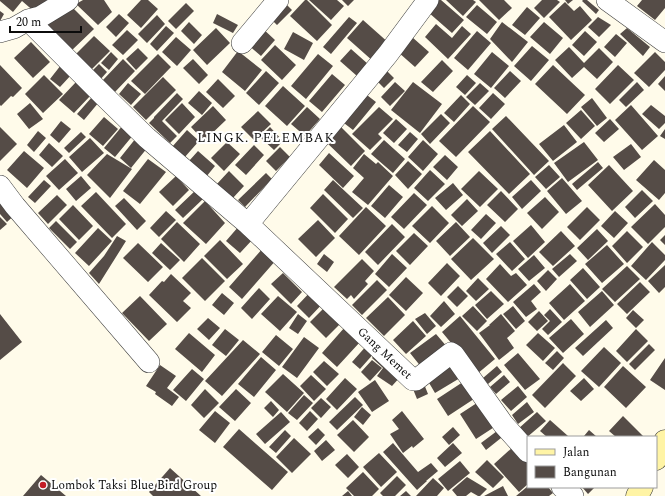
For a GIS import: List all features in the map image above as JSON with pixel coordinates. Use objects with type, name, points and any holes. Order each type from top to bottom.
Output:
[{"type":"street","points":[[0,32],[14,28],[28,20],[40,17],[68,0]]},
{"type":"street","points":[[242,43],[278,0]]},
{"type":"street","points":[[28,20],[148,138],[248,224],[388,54],[428,0]]},
{"type":"street","points":[[607,0],[665,42]]},
{"type":"street","points":[[0,186],[15,206],[149,362]]},
{"type":"street","name":"Gang Memet","points":[[248,224],[413,380],[416,380],[450,352],[454,355],[503,424],[527,451]]},
{"type":"street","points":[[657,457],[665,441]]},
{"type":"street","points":[[563,488],[573,496]]},
{"type":"building","points":[[0,0],[47,0],[36,13],[22,1],[13,12]]},
{"type":"building","points":[[83,0],[104,0],[112,12],[98,25],[76,4]]},
{"type":"building","points":[[141,0],[148,0],[158,9],[141,28],[127,15]]},
{"type":"building","points":[[305,0],[307,0],[332,25],[317,41],[290,16]]},
{"type":"building","points":[[309,0],[337,0],[344,6],[331,20]]},
{"type":"building","points":[[342,0],[354,0],[348,6]]},
{"type":"building","points":[[439,0],[441,0],[464,20],[452,33],[428,12]]},
{"type":"building","points":[[446,0],[473,0],[476,2],[463,16]]},
{"type":"building","points":[[479,0],[504,0],[512,8],[499,20]]},
{"type":"building","points":[[542,0],[557,0],[560,2],[544,18],[534,8]]},
{"type":"building","points":[[565,0],[573,0],[568,4]]},
{"type":"building","points":[[587,0],[599,10],[596,14],[582,1]]},
{"type":"building","points":[[642,0],[665,0],[665,8],[655,20],[637,6]]},
{"type":"building","points":[[565,2],[574,11],[580,6],[592,20],[571,40],[549,17]]},
{"type":"building","points":[[186,3],[194,11],[176,29],[168,21]]},
{"type":"building","points":[[286,4],[292,10],[277,25],[271,19]]},
{"type":"building","points":[[477,5],[497,22],[487,34],[466,17]]},
{"type":"building","points":[[71,6],[94,29],[70,52],[44,25]]},
{"type":"building","points":[[527,7],[540,18],[525,35],[512,25]]},
{"type":"building","points":[[0,11],[4,14],[0,21]]},
{"type":"building","points":[[119,14],[129,23],[116,37],[106,27]]},
{"type":"building","points":[[217,14],[238,25],[233,33],[213,23]]},
{"type":"building","points":[[157,15],[165,24],[147,43],[138,34]]},
{"type":"building","points":[[349,17],[357,23],[331,54],[323,47]]},
{"type":"building","points":[[598,17],[611,25],[599,37],[588,27]]},
{"type":"building","points":[[363,20],[390,44],[374,62],[347,38]]},
{"type":"building","points":[[189,22],[202,35],[194,44],[181,31]]},
{"type":"building","points":[[502,22],[528,42],[512,62],[490,39]]},
{"type":"building","points":[[544,22],[563,38],[550,54],[530,37]]},
{"type":"building","points":[[436,24],[452,38],[462,26],[471,34],[448,59],[425,37]]},
{"type":"building","points":[[166,26],[174,33],[157,51],[150,44]]},
{"type":"building","points":[[261,27],[275,40],[261,56],[246,43]]},
{"type":"building","points":[[216,28],[230,43],[207,65],[193,50]]},
{"type":"building","points":[[627,28],[650,47],[643,56],[620,34]]},
{"type":"building","points":[[127,30],[138,40],[123,55],[112,45]]},
{"type":"building","points":[[477,31],[491,43],[468,70],[454,58]]},
{"type":"building","points":[[585,31],[597,42],[584,56],[572,45]]},
{"type":"building","points":[[293,32],[313,43],[304,60],[284,49]]},
{"type":"building","points":[[616,34],[627,43],[615,57],[604,47]]},
{"type":"building","points":[[94,36],[110,51],[89,72],[73,57]]},
{"type":"building","points":[[176,37],[191,50],[177,66],[162,52]]},
{"type":"building","points":[[412,37],[429,52],[415,67],[398,52]]},
{"type":"building","points":[[31,42],[50,62],[33,78],[14,58]]},
{"type":"building","points":[[275,45],[296,65],[282,80],[261,60]]},
{"type":"building","points":[[532,46],[549,60],[531,81],[514,66]]},
{"type":"building","points":[[569,47],[584,63],[599,48],[613,62],[597,79],[584,67],[572,78],[555,60]]},
{"type":"building","points":[[138,48],[148,58],[136,70],[126,59]]},
{"type":"building","points":[[351,49],[368,64],[357,76],[340,61]]},
{"type":"building","points":[[238,51],[262,70],[245,91],[222,72]]},
{"type":"building","points":[[111,52],[118,59],[109,70],[101,63]]},
{"type":"building","points":[[492,52],[509,66],[491,88],[474,74]]},
{"type":"building","points":[[655,52],[665,62],[665,70],[649,87],[634,73]]},
{"type":"building","points":[[158,54],[171,67],[145,94],[131,81]]},
{"type":"building","points":[[318,54],[333,66],[306,99],[291,86]]},
{"type":"building","points":[[123,59],[135,71],[115,92],[103,80]]},
{"type":"building","points":[[193,59],[208,75],[199,84],[183,68]]},
{"type":"building","points":[[442,60],[453,71],[433,92],[421,82]]},
{"type":"building","points":[[99,64],[107,72],[99,81],[90,73]]},
{"type":"building","points":[[0,65],[22,88],[1,106],[0,105]]},
{"type":"building","points":[[61,65],[72,74],[60,87],[50,79]]},
{"type":"building","points":[[553,65],[585,95],[567,114],[535,84]]},
{"type":"building","points":[[618,65],[634,80],[610,104],[595,89]]},
{"type":"building","points":[[384,68],[394,78],[384,88],[374,78]]},
{"type":"building","points":[[266,71],[279,83],[259,105],[246,93]]},
{"type":"building","points":[[510,71],[521,81],[505,98],[494,88]]},
{"type":"building","points":[[332,74],[345,85],[322,112],[309,101]]},
{"type":"building","points":[[44,75],[63,94],[43,113],[25,94]]},
{"type":"building","points":[[467,75],[476,83],[465,95],[456,87]]},
{"type":"building","points":[[665,76],[665,91],[658,84]]},
{"type":"building","points":[[163,77],[176,90],[146,120],[133,107]]},
{"type":"building","points":[[218,79],[235,96],[223,108],[206,92]]},
{"type":"building","points":[[76,82],[91,95],[74,113],[59,100]]},
{"type":"building","points":[[395,82],[405,91],[390,106],[381,97]]},
{"type":"building","points":[[413,82],[442,104],[420,133],[391,110]]},
{"type":"building","points":[[637,82],[644,90],[626,107],[619,100]]},
{"type":"building","points":[[128,83],[141,94],[131,105],[119,94]]},
{"type":"building","points":[[480,83],[489,91],[475,105],[466,97]]},
{"type":"building","points":[[283,86],[305,106],[287,126],[265,106]]},
{"type":"building","points":[[199,91],[212,103],[202,115],[188,103]]},
{"type":"building","points":[[363,92],[376,102],[353,130],[340,120]]},
{"type":"building","points":[[177,93],[183,99],[162,121],[177,136],[170,143],[149,123]]},
{"type":"building","points":[[493,93],[505,104],[491,119],[479,108]]},
{"type":"building","points":[[461,95],[470,104],[454,122],[444,113]]},
{"type":"building","points":[[92,97],[99,102],[84,120],[77,114]]},
{"type":"building","points":[[592,98],[607,118],[597,126],[581,107]]},
{"type":"building","points":[[30,103],[43,119],[29,129],[17,114]]},
{"type":"building","points":[[182,103],[195,117],[179,134],[165,120]]},
{"type":"building","points":[[631,105],[658,136],[642,150],[615,120]]},
{"type":"building","points":[[651,105],[665,116],[665,123],[659,129],[642,114]]},
{"type":"building","points":[[213,106],[226,120],[204,141],[191,127]]},
{"type":"building","points":[[473,106],[490,122],[456,157],[439,141]]},
{"type":"building","points":[[307,107],[320,119],[305,136],[291,124]]},
{"type":"building","points":[[379,107],[393,119],[378,134],[382,138],[370,150],[352,134]]},
{"type":"building","points":[[581,110],[595,126],[581,139],[566,123]]},
{"type":"building","points":[[258,111],[271,124],[254,140],[241,127]]},
{"type":"building","points":[[441,114],[450,123],[430,144],[421,134]]},
{"type":"building","points":[[506,116],[549,161],[534,175],[492,129]]},
{"type":"building","points":[[104,117],[118,129],[103,146],[89,134]]},
{"type":"building","points":[[396,119],[407,129],[394,143],[383,133]]},
{"type":"building","points":[[610,119],[619,129],[604,142],[595,133]]},
{"type":"building","points":[[61,121],[71,129],[59,143],[50,135]]},
{"type":"building","points":[[123,125],[134,134],[115,157],[104,148]]},
{"type":"building","points":[[339,125],[365,151],[351,166],[324,140]]},
{"type":"building","points":[[564,125],[577,142],[553,161],[539,144]]},
{"type":"building","points":[[0,127],[17,144],[0,161]]},
{"type":"building","points":[[270,127],[283,141],[274,150],[260,137]]},
{"type":"building","points":[[665,129],[665,139],[660,136]]},
{"type":"building","points":[[187,130],[199,141],[184,158],[172,147]]},
{"type":"building","points":[[38,131],[46,138],[34,152],[27,145]]},
{"type":"building","points":[[490,131],[530,174],[509,194],[468,152]]},
{"type":"building","points":[[81,132],[86,137],[69,153],[64,148]]},
{"type":"building","points":[[410,132],[418,139],[407,152],[398,145]]},
{"type":"building","points":[[90,138],[104,153],[82,172],[69,157]]},
{"type":"building","points":[[136,138],[148,147],[131,168],[120,158]]},
{"type":"building","points":[[384,140],[405,159],[393,173],[371,154]]},
{"type":"building","points":[[423,140],[438,154],[423,171],[408,157]]},
{"type":"building","points":[[227,142],[240,154],[224,171],[211,158]]},
{"type":"building","points":[[584,142],[598,160],[568,182],[554,163]]},
{"type":"building","points":[[49,143],[63,156],[52,167],[39,155]]},
{"type":"building","points":[[631,144],[641,157],[624,170],[613,157]]},
{"type":"building","points":[[254,145],[264,155],[246,175],[235,165]]},
{"type":"building","points":[[280,147],[290,157],[276,171],[266,161]]},
{"type":"building","points":[[24,151],[44,168],[27,188],[7,170]]},
{"type":"building","points":[[198,151],[215,166],[206,177],[189,161]]},
{"type":"building","points":[[329,153],[354,176],[343,188],[319,165]]},
{"type":"building","points":[[107,154],[132,169],[110,198],[87,175]]},
{"type":"building","points":[[364,154],[376,164],[378,162],[393,176],[368,205],[352,192],[364,178],[353,168]]},
{"type":"building","points":[[445,155],[458,167],[447,180],[433,167]]},
{"type":"building","points":[[65,159],[78,173],[59,190],[46,176]]},
{"type":"building","points":[[148,159],[166,172],[140,204],[123,191]]},
{"type":"building","points":[[654,160],[665,170],[665,193],[659,200],[636,180]]},
{"type":"building","points":[[408,161],[422,174],[408,189],[395,175]]},
{"type":"building","points":[[598,162],[603,168],[577,190],[572,184]]},
{"type":"building","points":[[549,165],[560,177],[546,189],[535,177]]},
{"type":"building","points":[[609,165],[633,191],[612,211],[588,185]]},
{"type":"building","points":[[430,170],[445,184],[428,201],[414,188]]},
{"type":"building","points":[[229,171],[244,186],[232,199],[216,185]]},
{"type":"building","points":[[479,171],[498,189],[480,207],[461,189]]},
{"type":"building","points":[[266,173],[272,179],[245,207],[238,200]]},
{"type":"building","points":[[81,176],[91,188],[76,201],[66,189]]},
{"type":"building","points":[[176,176],[189,190],[173,206],[159,192]]},
{"type":"building","points":[[562,178],[582,201],[566,214],[547,191]]},
{"type":"building","points":[[44,180],[51,186],[35,203],[28,197]]},
{"type":"building","points":[[333,180],[363,208],[353,218],[324,190]]},
{"type":"building","points":[[531,180],[541,191],[522,209],[512,197]]},
{"type":"building","points":[[453,183],[463,195],[446,210],[435,198]]},
{"type":"building","points":[[389,185],[403,197],[385,218],[371,206]]},
{"type":"building","points":[[197,189],[204,198],[183,218],[175,210]]},
{"type":"building","points":[[0,190],[19,211],[7,222],[0,214]]},
{"type":"building","points":[[642,190],[653,201],[635,218],[625,207]]},
{"type":"building","points":[[501,191],[518,209],[505,222],[487,205]]},
{"type":"building","points":[[96,192],[126,224],[112,238],[81,206]]},
{"type":"building","points":[[414,193],[427,205],[404,229],[391,217]]},
{"type":"building","points":[[323,194],[348,219],[335,233],[310,208]]},
{"type":"building","points":[[57,195],[67,205],[48,224],[38,213]]},
{"type":"building","points":[[545,197],[559,212],[542,229],[527,213]]},
{"type":"building","points":[[124,198],[146,221],[137,230],[115,206]]},
{"type":"building","points":[[467,199],[478,211],[462,226],[451,215]]},
{"type":"building","points":[[205,201],[225,223],[206,244],[183,223]]},
{"type":"building","points":[[655,204],[665,215],[665,227],[648,244],[631,227]]},
{"type":"building","points":[[73,205],[93,226],[79,240],[59,219]]},
{"type":"building","points":[[432,206],[449,223],[430,243],[412,226]]},
{"type":"building","points":[[366,207],[386,226],[359,255],[339,236]]},
{"type":"building","points":[[587,207],[600,220],[580,240],[567,227]]},
{"type":"building","points":[[166,211],[176,220],[159,237],[150,228]]},
{"type":"building","points":[[615,211],[628,223],[614,238],[601,226]]},
{"type":"building","points":[[486,214],[496,223],[481,239],[471,230]]},
{"type":"building","points":[[0,217],[7,224],[0,230]]},
{"type":"building","points":[[318,220],[335,238],[316,257],[298,239]]},
{"type":"building","points":[[56,221],[77,242],[70,249],[49,228]]},
{"type":"building","points":[[177,222],[200,244],[184,262],[161,239]]},
{"type":"building","points":[[456,222],[470,237],[450,256],[436,241]]},
{"type":"building","points":[[392,224],[405,237],[378,265],[365,252]]},
{"type":"building","points":[[531,225],[545,242],[528,258],[513,241]]},
{"type":"building","points":[[239,226],[253,239],[240,253],[226,241]]},
{"type":"building","points":[[501,226],[510,235],[492,253],[483,243]]},
{"type":"building","points":[[98,228],[112,241],[89,266],[75,253]]},
{"type":"building","points":[[597,229],[608,241],[588,260],[577,248]]},
{"type":"building","points":[[561,231],[575,246],[553,266],[539,252]]},
{"type":"building","points":[[627,231],[643,247],[627,263],[612,246]]},
{"type":"building","points":[[414,233],[428,246],[410,265],[396,251]]},
{"type":"building","points":[[665,235],[665,245],[660,240]]},
{"type":"building","points":[[117,236],[126,241],[99,284],[89,273],[104,256]]},
{"type":"building","points":[[473,238],[494,259],[471,280],[451,259]]},
{"type":"building","points":[[220,240],[243,264],[227,279],[204,256]]},
{"type":"building","points":[[510,242],[525,259],[512,271],[496,254]]},
{"type":"building","points":[[652,242],[665,255],[665,260],[646,280],[631,266]]},
{"type":"building","points":[[138,243],[163,267],[148,282],[123,258]]},
{"type":"building","points":[[161,243],[180,260],[170,270],[152,253]]},
{"type":"building","points":[[607,245],[624,264],[602,283],[585,264]]},
{"type":"building","points":[[263,248],[277,259],[242,299],[229,287]]},
{"type":"building","points":[[324,254],[334,262],[327,272],[317,264]]},
{"type":"building","points":[[392,254],[407,268],[389,287],[375,274]]},
{"type":"building","points":[[570,254],[577,261],[559,277],[552,269]]},
{"type":"building","points":[[534,255],[545,268],[529,281],[518,269]]},
{"type":"building","points":[[202,258],[225,281],[205,301],[182,278]]},
{"type":"building","points":[[362,259],[374,271],[365,281],[368,284],[354,299],[351,295],[347,299],[334,287]]},
{"type":"building","points":[[447,263],[460,276],[441,296],[428,283]]},
{"type":"building","points":[[500,264],[511,276],[516,273],[527,285],[508,302],[486,279]]},
{"type":"building","points":[[665,265],[665,287],[659,293],[648,281]]},
{"type":"building","points":[[627,266],[640,279],[615,302],[602,289]]},
{"type":"building","points":[[583,268],[600,287],[587,299],[570,280]]},
{"type":"building","points":[[548,270],[557,279],[546,291],[537,281]]},
{"type":"building","points":[[283,273],[302,292],[291,304],[271,284]]},
{"type":"building","points":[[171,274],[191,293],[183,301],[191,308],[177,322],[149,295]]},
{"type":"building","points":[[406,277],[423,293],[406,311],[389,295]]},
{"type":"building","points":[[478,278],[489,289],[476,301],[466,291]]},
{"type":"building","points":[[377,280],[387,290],[362,315],[352,305]]},
{"type":"building","points":[[640,282],[650,292],[627,314],[617,304]]},
{"type":"building","points":[[534,284],[541,292],[531,301],[537,309],[526,317],[513,302]]},
{"type":"building","points":[[570,284],[585,301],[564,320],[549,303]]},
{"type":"building","points":[[458,286],[468,296],[457,307],[447,297]]},
{"type":"building","points":[[259,288],[270,299],[252,319],[241,308]]},
{"type":"building","points":[[314,288],[326,300],[309,318],[297,306]]},
{"type":"building","points":[[491,291],[504,304],[487,319],[475,305]]},
{"type":"building","points":[[602,291],[614,305],[590,327],[578,312]]},
{"type":"building","points":[[222,293],[234,303],[224,315],[212,305]]},
{"type":"building","points":[[140,296],[167,324],[149,341],[122,313]]},
{"type":"building","points":[[278,296],[297,312],[280,331],[261,314]]},
{"type":"building","points":[[388,297],[405,315],[384,336],[366,318]]},
{"type":"building","points":[[444,301],[455,314],[441,327],[430,316]]},
{"type":"building","points":[[326,306],[342,322],[326,338],[310,322]]},
{"type":"building","points":[[473,306],[487,321],[477,331],[462,316]]},
{"type":"building","points":[[513,306],[525,321],[516,329],[503,314]]},
{"type":"building","points":[[550,309],[562,322],[548,335],[542,329],[550,321],[544,315]]},
{"type":"building","points":[[633,310],[644,320],[636,328],[626,318]]},
{"type":"building","points":[[539,311],[548,321],[537,331],[528,322]]},
{"type":"building","points":[[425,313],[436,326],[427,334],[415,319]]},
{"type":"building","points":[[0,314],[22,342],[0,360]]},
{"type":"building","points":[[298,314],[307,321],[298,334],[289,328]]},
{"type":"building","points":[[501,314],[515,331],[507,338],[514,348],[499,360],[479,333]]},
{"type":"building","points":[[460,316],[495,359],[477,374],[442,332]]},
{"type":"building","points":[[208,318],[220,328],[209,340],[197,329]]},
{"type":"building","points":[[571,319],[584,334],[563,353],[549,338]]},
{"type":"building","points":[[606,320],[613,328],[583,356],[575,348]]},
{"type":"building","points":[[413,321],[426,336],[406,354],[393,340]]},
{"type":"building","points":[[345,327],[360,342],[337,367],[322,353]]},
{"type":"building","points":[[225,329],[239,340],[226,356],[212,345]]},
{"type":"building","points":[[636,329],[648,341],[627,362],[616,351]]},
{"type":"building","points":[[189,333],[215,355],[202,372],[175,349]]},
{"type":"building","points":[[538,333],[555,348],[543,361],[526,345]]},
{"type":"building","points":[[436,334],[448,348],[422,368],[410,353]]},
{"type":"building","points":[[276,335],[293,349],[279,366],[262,352]]},
{"type":"building","points":[[304,337],[319,348],[297,378],[282,367]]},
{"type":"building","points":[[243,340],[260,354],[222,396],[205,381]]},
{"type":"building","points":[[368,344],[376,351],[360,369],[352,362]]},
{"type":"building","points":[[649,344],[655,350],[635,370],[629,364]]},
{"type":"building","points":[[604,347],[621,363],[599,387],[581,371]]},
{"type":"building","points":[[377,351],[401,376],[392,386],[377,376],[383,368],[372,358]]},
{"type":"building","points":[[557,351],[564,358],[553,370],[545,363]]},
{"type":"building","points":[[518,353],[540,379],[525,390],[504,365]]},
{"type":"building","points":[[261,357],[276,370],[254,397],[238,384]]},
{"type":"building","points":[[665,358],[665,390],[650,380]]},
{"type":"building","points":[[372,360],[382,368],[370,381],[361,372]]},
{"type":"building","points":[[324,361],[339,374],[327,386],[313,372]]},
{"type":"building","points":[[449,361],[460,378],[435,393],[425,376]]},
{"type":"building","points":[[563,363],[576,376],[545,408],[532,395]]},
{"type":"building","points":[[160,365],[176,376],[167,388],[179,397],[172,406],[155,394],[156,392],[146,386]]},
{"type":"building","points":[[497,366],[502,372],[488,384],[483,378]]},
{"type":"building","points":[[623,366],[646,387],[626,408],[604,387]]},
{"type":"building","points":[[192,369],[204,379],[186,401],[173,390]]},
{"type":"building","points":[[283,374],[304,393],[287,412],[265,392]]},
{"type":"building","points":[[311,375],[326,389],[314,401],[300,386]]},
{"type":"building","points":[[504,375],[510,382],[496,394],[490,387]]},
{"type":"building","points":[[345,378],[357,389],[337,410],[326,399]]},
{"type":"building","points":[[469,378],[480,395],[448,416],[437,399]]},
{"type":"building","points":[[584,378],[594,389],[581,401],[570,391]]},
{"type":"building","points":[[375,380],[389,401],[372,412],[358,392]]},
{"type":"building","points":[[424,384],[428,394],[417,399],[413,389]]},
{"type":"building","points":[[518,386],[527,397],[511,411],[501,400]]},
{"type":"building","points":[[205,389],[219,403],[204,418],[191,405]]},
{"type":"building","points":[[236,389],[251,403],[235,421],[219,407]]},
{"type":"building","points":[[304,395],[313,403],[297,420],[288,413]]},
{"type":"building","points":[[355,397],[363,405],[337,430],[329,422]]},
{"type":"building","points":[[321,398],[331,407],[321,418],[311,408]]},
{"type":"building","points":[[483,399],[499,424],[476,439],[460,414]]},
{"type":"building","points":[[271,401],[279,410],[273,417],[264,408]]},
{"type":"building","points":[[527,402],[534,412],[518,424],[512,415]]},
{"type":"building","points":[[362,407],[371,415],[363,425],[354,417]]},
{"type":"building","points":[[215,411],[230,423],[215,443],[199,430]]},
{"type":"building","points":[[310,411],[318,419],[307,431],[299,423]]},
{"type":"building","points":[[402,411],[424,439],[413,448],[412,446],[403,453],[390,434],[399,429],[392,420]]},
{"type":"building","points":[[281,412],[290,422],[265,444],[256,434]]},
{"type":"building","points":[[537,412],[546,421],[526,438],[518,429]]},
{"type":"building","points":[[623,416],[643,436],[615,436],[609,431]]},
{"type":"building","points":[[353,420],[369,437],[354,452],[337,435]]},
{"type":"building","points":[[550,420],[568,436],[546,436],[540,431]]},
{"type":"building","points":[[453,427],[460,435],[449,445],[442,437]]},
{"type":"building","points":[[318,428],[325,435],[316,445],[308,437]]},
{"type":"building","points":[[501,428],[506,434],[486,450],[481,443]]},
{"type":"building","points":[[239,429],[288,472],[272,490],[223,447]]},
{"type":"building","points":[[285,430],[291,436],[276,453],[269,447]]},
{"type":"building","points":[[589,430],[596,436],[584,436]]},
{"type":"building","points":[[294,438],[311,454],[292,473],[276,457]]},
{"type":"building","points":[[326,440],[335,450],[322,461],[314,451]]},
{"type":"building","points":[[393,443],[418,472],[431,463],[438,471],[417,490],[383,452]]},
{"type":"building","points":[[453,443],[462,453],[445,467],[437,458]]},
{"type":"building","points":[[514,446],[527,461],[527,485],[519,492],[494,464]]},
{"type":"building","points":[[379,453],[397,472],[381,487],[363,467]]},
{"type":"building","points":[[347,454],[359,467],[348,478],[335,465]]},
{"type":"building","points":[[487,460],[504,477],[493,488],[475,472]]},
{"type":"building","points":[[460,461],[470,473],[448,491],[438,479]]},
{"type":"building","points":[[170,468],[201,496],[153,496],[149,492]]},
{"type":"building","points":[[363,472],[379,489],[372,496],[354,496],[346,488]]},
{"type":"building","name":"Lombok Taksi Blue Bird Group","points":[[41,475],[66,496],[23,496]]},
{"type":"building","points":[[397,476],[406,485],[395,496],[383,496],[380,493]]},
{"type":"building","points":[[467,477],[487,489],[480,496],[471,492],[466,496],[457,496],[452,490]]},
{"type":"building","points":[[433,478],[444,488],[437,496],[416,496]]},
{"type":"building","points":[[503,486],[508,496],[484,496]]},
{"type":"building","points":[[527,487],[549,488],[553,493],[549,496],[516,496]]},
{"type":"building","points":[[583,488],[594,488],[588,494]]},
{"type":"building","points":[[348,491],[352,496],[342,496]]},
{"type":"building","points":[[406,491],[411,496],[400,496]]},
{"type":"place","name":"Lombok Taksi Blue Bird Group","points":[[43,485]]},
{"type":"district","name":"LINGK. PELEMBAK","points":[[266,137]]}]
